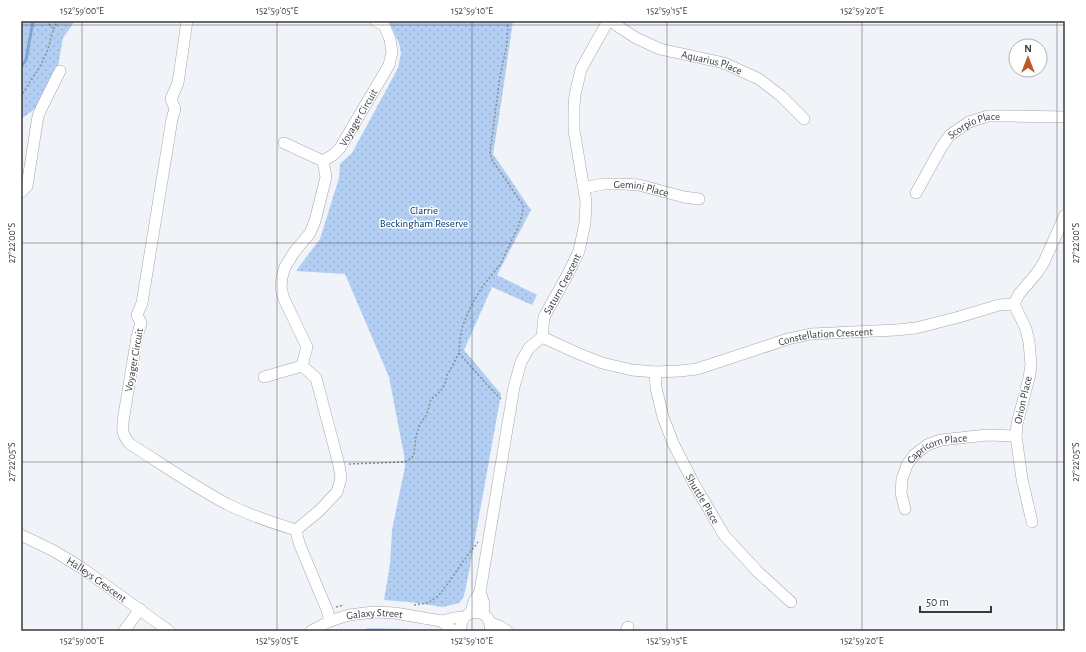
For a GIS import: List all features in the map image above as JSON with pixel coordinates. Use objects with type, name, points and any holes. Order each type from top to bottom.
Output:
[{"type":"street","name":"Voyager Circuit","points":[[323,161],[333,155],[340,148],[389,65],[392,52],[390,39],[384,25],[376,21]]},
{"type":"street","name":"Aquarius Place","points":[[609,21],[636,38],[660,48],[724,63],[759,78],[781,96],[804,119]]},
{"type":"street","name":"Saturn Crescent","points":[[542,337],[544,316],[568,274],[579,251],[585,223],[586,202],[574,130],[575,95],[581,69],[609,21]]},
{"type":"street","name":"Voyager Circuit","points":[[184,22],[178,83],[171,99],[175,109],[172,119],[142,303],[137,315],[141,323],[137,337],[122,427],[124,436],[130,444],[198,488],[228,504],[296,530]]},
{"type":"street","points":[[21,192],[27,186],[38,116],[60,71]]},
{"type":"street","name":"Scorpio Place","points":[[916,193],[942,146],[950,135],[969,122],[988,116],[1065,117]]},
{"type":"street","points":[[284,143],[323,161],[326,178],[316,221],[310,233],[295,251],[285,267],[282,277],[281,288],[284,299],[307,347],[302,366]]},
{"type":"street","name":"Gemini Place","points":[[584,188],[602,184],[639,185],[684,197],[699,199]]},
{"type":"street","points":[[1014,304],[1019,294],[1037,273],[1044,262],[1065,215]]},
{"type":"street","name":"Constellation Crescent","points":[[542,337],[577,354],[602,363],[632,370],[655,372],[680,371],[697,369],[788,339],[811,334],[916,328],[959,318],[999,305],[1014,304]]},
{"type":"street","name":"Orion Place","points":[[1014,304],[1026,329],[1031,365],[1017,424],[1016,436],[1022,479],[1032,522]]},
{"type":"street","points":[[461,631],[461,625],[480,592],[514,387],[521,362],[529,348],[542,337]]},
{"type":"street","points":[[264,377],[302,366]]},
{"type":"street","points":[[302,366],[316,378],[339,464],[341,478],[337,492],[319,511],[296,530],[299,543],[327,610],[330,621]]},
{"type":"street","name":"Shuttle Place","points":[[655,372],[656,388],[663,417],[673,443],[694,484],[721,530],[754,568],[791,602]]},
{"type":"street","name":"Capricorn Place","points":[[905,509],[901,493],[902,478],[906,465],[914,455],[927,445],[941,440],[987,435],[1016,436]]},
{"type":"street","name":"Halleys Crescent","points":[[21,535],[54,551],[82,568],[169,631]]},
{"type":"street","points":[[480,592],[487,622],[499,626],[507,631]]},
{"type":"street","points":[[124,631],[140,609]]},
{"type":"street","name":"Galaxy Street","points":[[311,631],[330,621],[349,615],[374,612],[395,613],[441,621],[476,612],[487,622]]},
{"type":"street","name":"Galaxy Street","points":[[441,621],[451,629],[457,631]]},
{"type":"path","points":[[46,21],[54,28]]},
{"type":"path","points":[[21,97],[25,88],[46,56],[54,28],[58,21]]},
{"type":"path","points":[[339,464],[404,462],[412,458],[416,436],[420,424],[427,414],[431,399],[443,389],[446,383],[447,375],[450,373],[451,367],[459,352],[462,328],[470,308],[482,287],[500,265],[519,225],[523,211],[523,204],[492,160],[490,152],[498,83],[507,44],[508,21]]},
{"type":"path","points":[[459,352],[487,385],[502,399]]},
{"type":"path","points":[[411,605],[428,603],[439,595],[477,542]]},
{"type":"path","points":[[336,607],[348,604]]},
{"type":"green space","points":[[21,21],[75,21],[63,38],[58,66],[36,108],[21,119]]},
{"type":"green space","name":"Clarrie Beckingham Reserve","points":[[388,21],[513,21],[493,154],[531,210],[497,275],[537,295],[532,305],[492,287],[464,350],[501,394],[464,596],[459,603],[443,607],[384,600],[390,564],[392,530],[405,467],[389,377],[345,274],[296,271],[320,239],[339,178],[340,164],[352,153],[398,68],[401,53],[399,43]]},
{"type":"green space","points":[[367,628],[406,629],[418,631],[365,631]]},
{"type":"waterway","points":[[21,67],[26,60],[33,21]]}]
